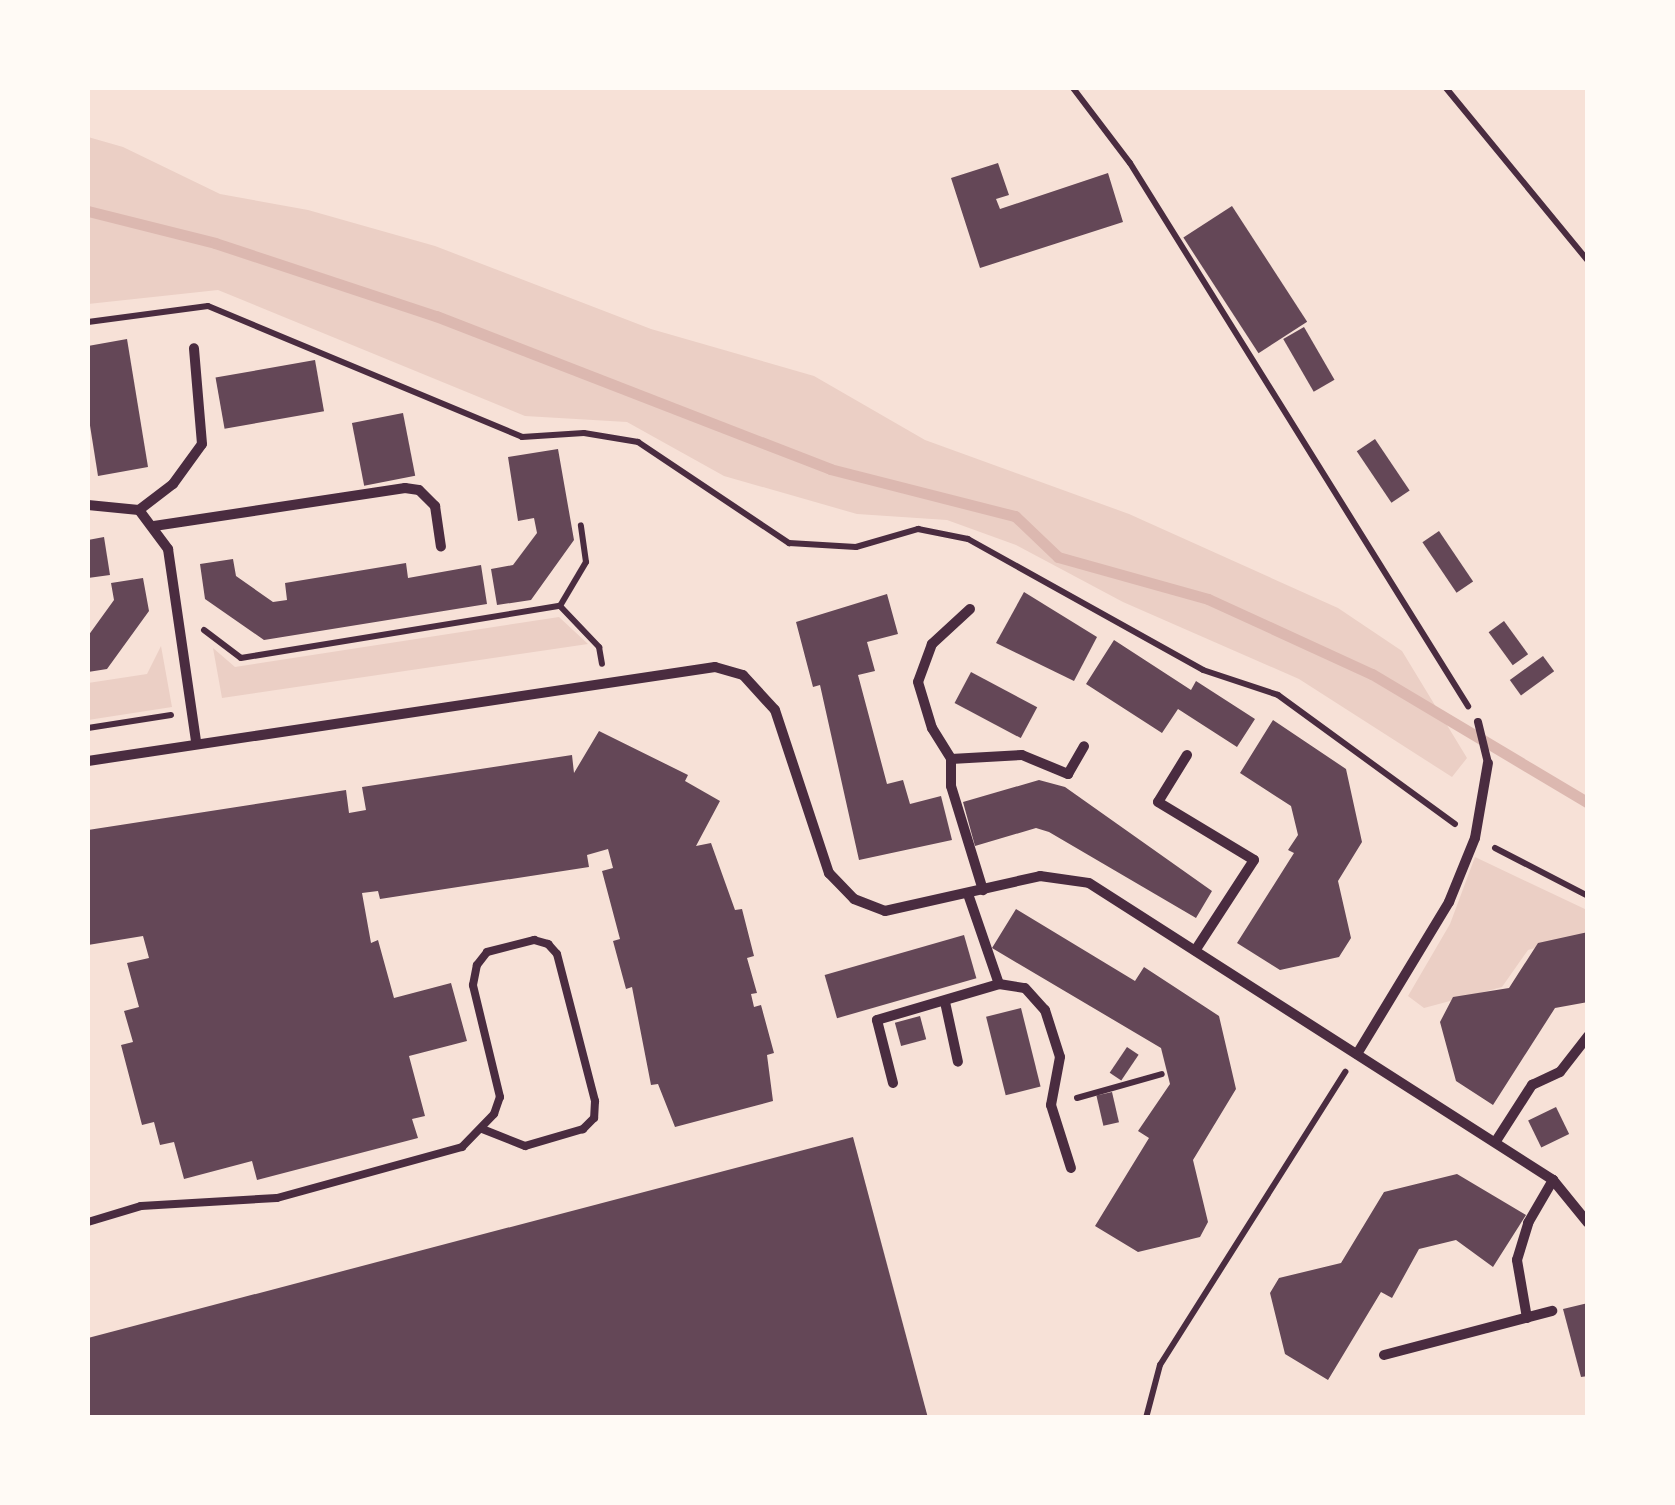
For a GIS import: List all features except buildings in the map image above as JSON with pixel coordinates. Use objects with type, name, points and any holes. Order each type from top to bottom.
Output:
[{"type":"street","points":[[140,510],[173,484],[202,444],[194,348]]},
{"type":"street","points":[[154,526],[404,488],[420,490],[435,506],[442,547]]},
{"type":"street","points":[[88,504],[140,510],[168,549],[196,742]]},
{"type":"street","points":[[970,609],[932,644],[918,682],[932,728],[951,759],[951,786],[984,890]]},
{"type":"street","points":[[88,761],[715,667],[743,675],[775,710],[829,873],[854,899],[885,911],[1062,876],[1089,883],[1554,1180],[1588,1223]]},
{"type":"street","points":[[951,759],[1022,755],[1068,774],[1084,746]]},
{"type":"street","points":[[1187,755],[1158,802],[1254,860],[1195,951]]},
{"type":"street","points":[[1356,1054],[1450,902],[1474,838],[1488,763]]},
{"type":"street","points":[[968,894],[999,984]]},
{"type":"street","points":[[893,1083],[877,1020],[999,984],[1025,988],[1045,1010],[1060,1057],[1052,1105],[1070,1168]]},
{"type":"street","points":[[945,1002],[958,1062]]},
{"type":"street","points":[[1496,1141],[1532,1085],[1560,1072],[1588,1036]]},
{"type":"street","points":[[1527,1318],[1517,1260],[1528,1223],[1554,1180]]},
{"type":"street","points":[[1384,1355],[1552,1310]]},
{"type":"lane","points":[[1478,722],[1488,763]]},
{"type":"lane","points":[[88,1222],[141,1206],[277,1198],[462,1147],[482,1129],[500,1098],[473,985],[477,965],[487,952],[534,940],[548,944],[557,954],[596,1101],[594,1118],[584,1129],[526,1146],[482,1129]]},
{"type":"path","points":[[1073,88],[1130,163],[1478,722]]},
{"type":"path","points":[[1446,88],[1588,261]]},
{"type":"path","points":[[88,322],[208,306],[522,437],[584,433],[638,442],[789,543],[856,547],[918,529],[968,539],[1204,670],[1278,696],[1474,838],[1588,896]]},
{"type":"path","points":[[560,606],[586,562],[581,525]]},
{"type":"path","points":[[176,608],[242,658],[560,606]]},
{"type":"path","points":[[560,606],[599,647],[606,682]]},
{"type":"path","points":[[88,728],[192,712]]},
{"type":"path","points":[[1146,1418],[1160,1365],[1356,1054]]},
{"type":"path","points":[[1052,1105],[1162,1074]]},
{"type":"shaded area","points":[[88,137],[123,147],[220,194],[308,210],[435,246],[651,329],[814,376],[925,440],[1129,514],[1338,608],[1402,651],[1467,758],[1452,777],[1299,679],[1123,602],[1016,545],[947,520],[857,514],[724,476],[627,422],[525,416],[218,290],[88,304]]},
{"type":"shaded area","points":[[559,617],[588,644],[222,698],[213,648],[235,667]]},
{"type":"shaded area","points":[[161,646],[172,707],[88,720],[88,683],[147,674]]},
{"type":"shaded area","points":[[1475,857],[1587,910],[1587,933],[1528,950],[1502,987],[1424,1008],[1408,996],[1450,924]]},
{"type":"waterway","points":[[88,211],[215,243],[436,316],[830,469],[1015,516],[1058,557],[1208,599],[1372,674],[1588,803]]}]
